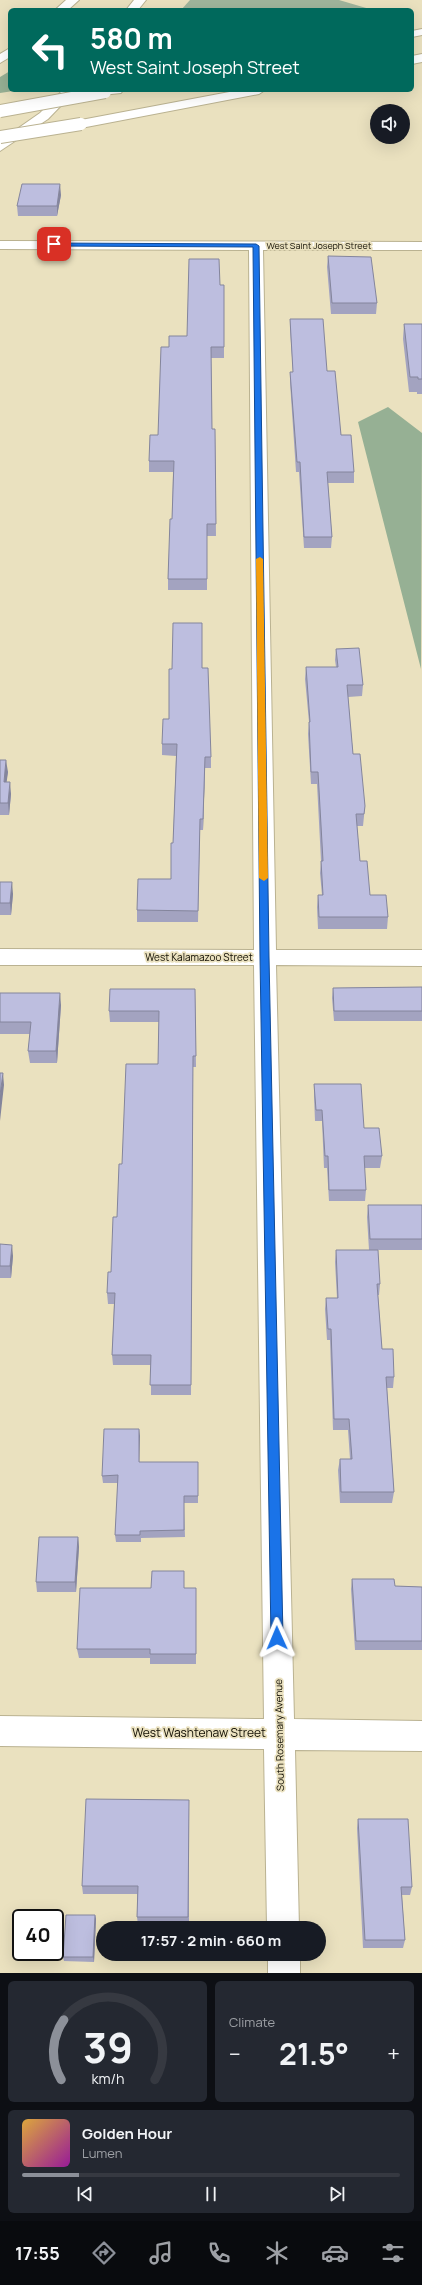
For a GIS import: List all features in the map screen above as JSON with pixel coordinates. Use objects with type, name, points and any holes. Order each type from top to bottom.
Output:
[{"type":"main road","points":[[63,8],[73,0]]},
{"type":"main road","points":[[134,8],[140,0]]},
{"type":"main road","points":[[0,60],[8,54]]},
{"type":"main road","points":[[0,147],[39,121],[68,92]]},
{"type":"main road","points":[[0,111],[105,92]]},
{"type":"main road","points":[[0,137],[81,124],[249,92]]},
{"type":"main road","points":[[0,241],[42,244]]},
{"type":"main road","name":"West Saint Joseph Street","points":[[0,245],[422,246]]},
{"type":"main road","name":"South Rosemary Avenue","points":[[256,246],[265,957],[283,1921]]},
{"type":"main road","name":"West Kalamazoo Street","points":[[0,957],[422,958]]},
{"type":"main road","name":"West Washtenaw Street","points":[[0,1731],[279,1733],[422,1736]]},
{"type":"main road","points":[[284,1961],[284,1973]]},
{"type":"green space","points":[[190,0],[339,0],[366,8],[183,8]]},
{"type":"green space","points":[[8,72],[8,92],[0,93],[0,77]]},
{"type":"green space","points":[[388,407],[422,433],[421,669],[358,422]]},
{"type":"building","points":[[22,184],[60,184],[57,206],[17,206]]},
{"type":"building","points":[[328,256],[371,257],[377,303],[332,303]]},
{"type":"building","points":[[189,259],[219,259],[220,285],[224,285],[224,347],[211,347],[212,429],[215,429],[216,524],[207,524],[207,579],[168,579],[174,461],[149,461],[150,435],[158,435],[161,347],[169,347],[169,336],[187,336]]},
{"type":"building","points":[[290,319],[323,319],[327,371],[335,371],[341,435],[351,435],[354,472],[327,472],[332,537],[304,537],[300,462],[297,462],[290,372],[293,372]]},
{"type":"building","points":[[404,324],[422,324],[422,379],[418,379],[418,377],[410,377]]},
{"type":"building","points":[[173,623],[202,623],[202,668],[208,668],[211,757],[205,757],[203,819],[200,819],[198,911],[137,910],[138,879],[171,879],[171,843],[173,843],[177,744],[162,744],[163,719],[169,719],[169,669],[172,669]]},
{"type":"building","points":[[359,648],[363,685],[347,685],[353,754],[360,754],[365,806],[364,814],[356,814],[360,861],[367,861],[370,895],[386,895],[388,917],[319,917],[318,895],[323,895],[321,861],[323,861],[318,772],[311,772],[310,722],[306,667],[338,667],[336,649]]},
{"type":"building","points":[[0,760],[6,760],[4,782],[10,782],[8,803],[0,803]]},
{"type":"building","points":[[0,882],[12,882],[10,903],[0,903]]},
{"type":"building","points":[[422,987],[422,1011],[334,1011],[333,988]]},
{"type":"building","points":[[110,989],[195,989],[196,1056],[193,1056],[191,1385],[150,1385],[151,1355],[112,1355],[115,1293],[107,1293],[108,1272],[111,1272],[113,1217],[117,1217],[119,1164],[122,1164],[126,1064],[158,1064],[159,1011],[109,1011]]},
{"type":"building","points":[[0,993],[60,993],[56,1051],[28,1051],[31,1022],[0,1022]]},
{"type":"building","points":[[0,1073],[3,1073],[0,1095]]},
{"type":"building","points":[[314,1084],[361,1084],[364,1128],[379,1128],[382,1156],[364,1156],[366,1190],[329,1190],[328,1156],[325,1156],[322,1110],[316,1110]]},
{"type":"building","points":[[368,1205],[422,1205],[422,1239],[370,1239]]},
{"type":"building","points":[[0,1244],[12,1245],[10,1266],[0,1266]]},
{"type":"building","points":[[336,1250],[378,1250],[380,1284],[377,1284],[382,1349],[393,1349],[394,1377],[386,1377],[394,1492],[341,1492],[340,1459],[352,1459],[349,1419],[334,1419],[331,1329],[328,1329],[326,1298],[338,1298]]},
{"type":"building","points":[[104,1429],[139,1429],[139,1462],[198,1462],[198,1496],[184,1496],[184,1530],[140,1531],[140,1535],[115,1535],[118,1475],[102,1476]]},
{"type":"building","points":[[39,1537],[78,1537],[75,1582],[36,1582]]},
{"type":"building","points":[[152,1571],[184,1571],[184,1588],[196,1588],[196,1654],[150,1654],[150,1649],[77,1649],[80,1588],[151,1588]]},
{"type":"building","points":[[352,1579],[394,1579],[395,1586],[422,1587],[422,1641],[356,1641]]},
{"type":"building","points":[[86,1799],[189,1800],[188,1917],[137,1917],[138,1886],[82,1886]]},
{"type":"building","points":[[358,1819],[408,1819],[412,1887],[401,1887],[405,1940],[365,1940]]},
{"type":"building","points":[[66,1915],[95,1915],[93,1957],[64,1957]]},
{"type":"slow traffic","points":[[260,559],[264,878]]},
{"type":"route","points":[[54,244],[256,246],[265,957],[277,1638]]}]
